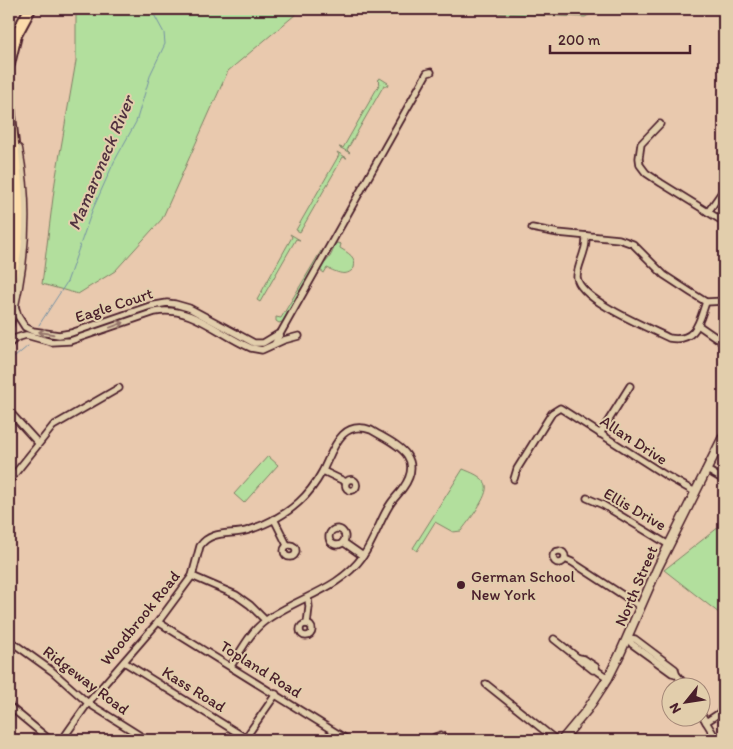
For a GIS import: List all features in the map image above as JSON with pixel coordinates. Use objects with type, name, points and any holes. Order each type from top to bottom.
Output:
[{"type":"highway","points":[[9,64],[16,34],[30,9]]},
{"type":"highway","points":[[9,105],[17,185],[18,226],[9,283]]},
{"type":"highway","points":[[9,136],[13,153]]},
{"type":"main road","points":[[9,115],[19,154],[24,207],[23,250],[15,302],[9,325]]},
{"type":"main road","name":"North Street","points":[[562,740],[587,710],[608,678],[628,638],[669,545],[724,435]]},
{"type":"street","name":"Eagle Court","points":[[9,344],[16,338],[26,336],[51,342],[70,341],[155,312],[170,310],[185,313],[251,348],[262,350],[269,348],[275,343],[427,73],[431,72]]},
{"type":"street","points":[[660,124],[640,147],[640,165],[646,173],[724,222]]},
{"type":"street","points":[[708,212],[724,188]]},
{"type":"street","points":[[532,228],[558,234],[619,239],[633,244],[664,275],[706,302],[724,301]]},
{"type":"street","points":[[586,236],[585,249],[577,275],[578,283],[587,295],[599,303],[669,338],[679,340],[693,334],[706,302]]},
{"type":"street","name":"Eagle Court","points":[[15,302],[18,316],[25,327],[33,331],[53,335],[71,333],[150,306],[166,303],[189,308],[254,343],[260,344],[268,341],[284,327]]},
{"type":"street","points":[[698,325],[724,343]]},
{"type":"street","name":"Eagle Court","points":[[275,343],[299,336]]},
{"type":"street","points":[[600,434],[630,386]]},
{"type":"street","points":[[9,480],[53,426],[119,388]]},
{"type":"street","name":"Allan Drive","points":[[514,479],[517,470],[552,413],[560,408],[695,492]]},
{"type":"street","points":[[9,411],[38,444]]},
{"type":"street","points":[[9,415],[38,444]]},
{"type":"street","name":"Woodbrook Road","points":[[62,740],[88,703],[158,622],[192,576],[200,546],[207,539],[215,535],[248,530],[290,510],[311,490],[342,434],[360,428],[371,430],[404,450],[410,459],[410,475],[403,488],[388,507],[363,556],[342,577],[308,598],[283,609],[265,620],[231,666]]},
{"type":"street","points":[[706,470],[724,480]]},
{"type":"street","points":[[323,471],[346,482]]},
{"type":"street","name":"Ellis Drive","points":[[587,498],[603,505],[669,545]]},
{"type":"street","points":[[274,519],[287,545]]},
{"type":"street","points":[[343,542],[363,556]]},
{"type":"street","points":[[565,559],[641,607]]},
{"type":"street","points":[[192,576],[236,595],[250,605],[265,620]]},
{"type":"street","points":[[307,624],[308,598]]},
{"type":"street","name":"Topland Road","points":[[158,622],[348,740]]},
{"type":"street","points":[[628,638],[635,639],[675,669],[678,676]]},
{"type":"street","name":"Ridgeway Road","points":[[9,640],[52,671],[88,703],[147,740]]},
{"type":"street","points":[[554,640],[579,658],[596,667],[596,670],[608,678]]},
{"type":"street","name":"Kass Road","points":[[124,662],[246,740]]},
{"type":"street","points":[[486,684],[556,740]]},
{"type":"street","points":[[246,740],[276,694]]},
{"type":"street","points":[[9,706],[50,740]]},
{"type":"street","points":[[710,719],[724,710]]},
{"type":"street","points":[[708,726],[716,740]]},
{"type":"street","points":[[434,740],[441,735],[445,740]]},
{"type":"green space","points":[[76,9],[302,9],[228,71],[162,219],[115,271],[78,294],[42,284],[55,182],[76,61]]},
{"type":"green space","points":[[393,9],[600,9],[585,17]]},
{"type":"green space","points":[[380,78],[389,85],[384,85],[347,150],[350,153],[339,147],[343,148],[380,83],[377,80]]},
{"type":"green space","points":[[337,152],[347,158],[343,157],[300,232],[296,230],[339,155]]},
{"type":"green space","points":[[9,162],[13,211],[9,260]]},
{"type":"green space","points":[[290,234],[300,240],[296,239],[260,302],[257,300],[292,237]]},
{"type":"green space","points":[[337,243],[341,244],[340,248],[353,258],[354,268],[345,273],[327,268],[324,273],[320,270],[321,267],[329,258],[334,245]]},
{"type":"green space","points":[[321,251],[322,254],[284,321],[279,323],[276,321],[276,317],[281,318]]},
{"type":"green space","points":[[268,456],[278,465],[244,503],[234,494]]},
{"type":"green space","points":[[463,469],[482,479],[486,485],[481,502],[461,531],[453,532],[435,522],[417,551],[413,548]]},
{"type":"green space","points":[[724,523],[724,617],[664,570]]},
{"type":"waterway","name":"Mamaroneck River","points":[[39,325],[67,282],[92,211],[114,162],[136,122],[151,73],[165,44],[164,33],[151,9]]},
{"type":"waterway","name":"Mamaroneck River","points":[[9,362],[28,346]]},
{"type":"place","name":"German School New York","points":[[461,585]]}]
